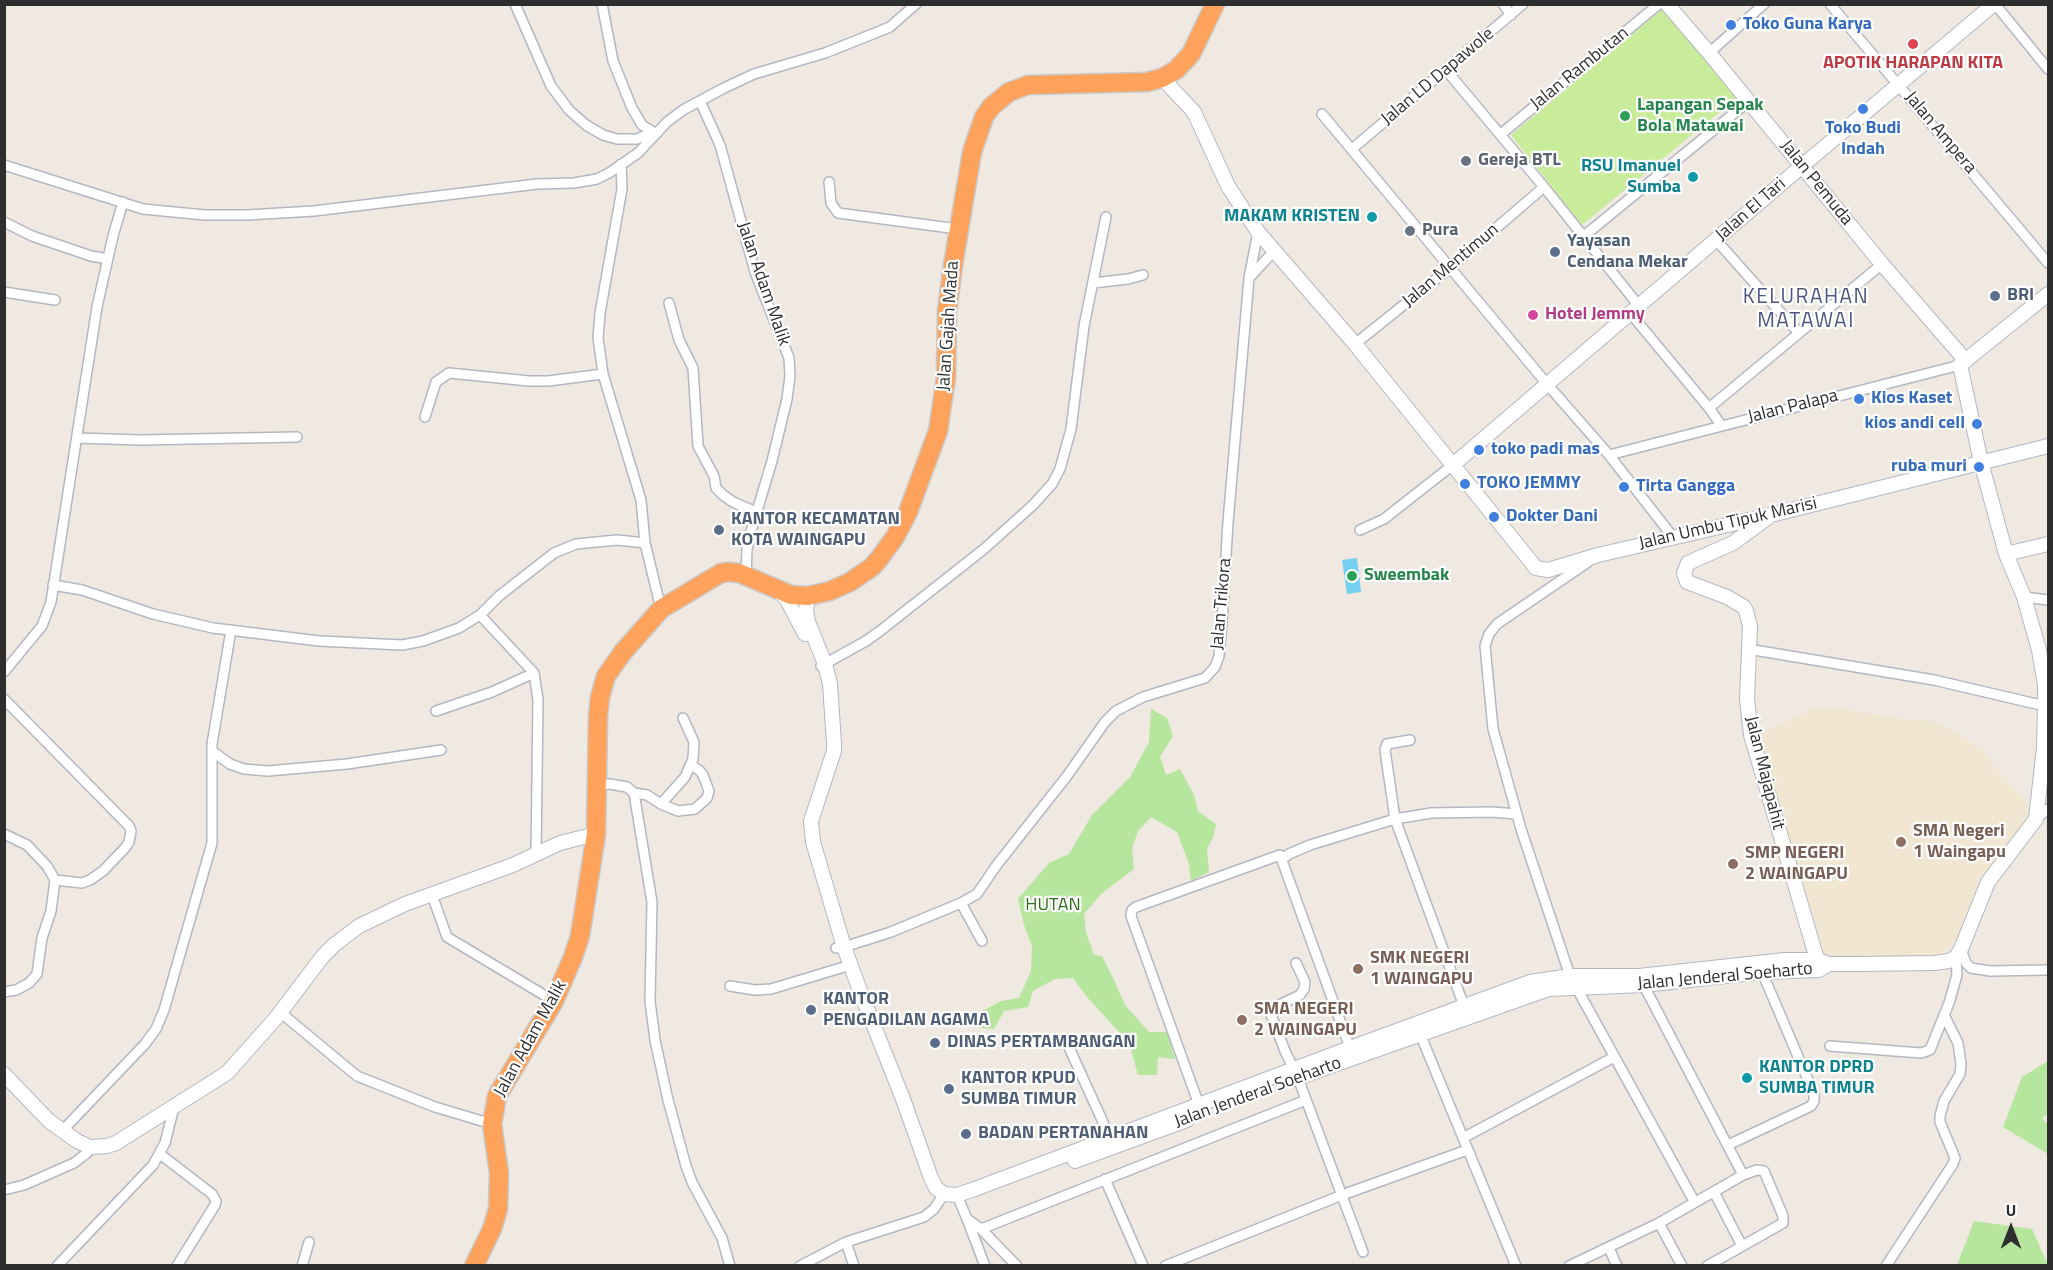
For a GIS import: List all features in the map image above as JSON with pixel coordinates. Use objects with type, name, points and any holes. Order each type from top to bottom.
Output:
[{"type":"highway","points":[[1162,78],[1176,70],[1191,54],[1215,4]]},
{"type":"highway","name":"Jalan Gajah Mada","points":[[742,574],[791,595],[808,596],[830,591],[850,582],[872,567],[895,537],[908,512],[931,452],[942,415],[946,378],[949,291],[958,229],[972,152],[978,131],[991,107],[1009,92],[1028,85],[1147,82],[1162,78]]},
{"type":"highway","name":"Jalan Adam Malik","points":[[598,780],[596,764],[598,716],[606,676],[623,652],[661,609],[721,573],[742,574]]},
{"type":"highway","name":"Jalan Adam Malik","points":[[474,1266],[492,1229],[500,1192],[492,1124],[496,1096],[554,1001],[580,936],[596,834],[598,780],[613,681],[623,664],[654,632],[676,614],[742,574]]},
{"type":"street","points":[[515,4],[551,86],[569,110],[586,125],[617,140],[637,139],[655,132]]},
{"type":"street","points":[[602,4],[613,61],[637,117],[642,125],[655,132]]},
{"type":"street","points":[[4,165],[143,209],[182,214],[247,215],[314,211],[597,179],[638,153],[655,132],[700,101],[742,79],[825,53],[890,27],[916,4]]},
{"type":"street","points":[[1503,4],[1511,15]]},
{"type":"street","name":"Jalan LD Dapawole","points":[[1352,149],[1523,4]]},
{"type":"street","name":"Jalan Rambutan","points":[[1501,134],[1659,4]]},
{"type":"street","name":"Jalan Pemuda","points":[[1667,4],[1963,363]]},
{"type":"street","points":[[1709,53],[1764,4]]},
{"type":"street","name":"Jalan Ampera","points":[[1830,4],[2049,263]]},
{"type":"street","points":[[1994,4],[2049,69]]},
{"type":"street","name":"Jalan El Tari","points":[[1454,464],[1994,4]]},
{"type":"street","points":[[1446,70],[1584,237],[1721,425]]},
{"type":"street","points":[[1162,78],[1194,112],[1232,192],[1258,232],[1355,344],[1454,464],[1384,519],[1360,530]]},
{"type":"street","name":"Jalan Adam Malik","points":[[700,101],[720,146],[755,272],[786,345],[789,358],[790,376],[787,399],[772,461],[756,512],[742,574]]},
{"type":"street","points":[[1584,237],[1749,101]]},
{"type":"street","points":[[1322,114],[1609,455],[1673,537]]},
{"type":"street","points":[[621,164],[622,189],[598,338],[603,374],[641,500],[645,543],[661,609]]},
{"type":"street","points":[[829,182],[831,203],[838,213],[958,229]]},
{"type":"street","name":"Jalan Mentimun","points":[[1355,344],[1545,187]]},
{"type":"street","points":[[4,672],[47,617],[97,307],[123,202]]},
{"type":"street","points":[[822,665],[880,631],[984,549],[1033,505],[1052,484],[1062,462],[1071,429],[1084,326],[1106,217]]},
{"type":"street","points":[[4,222],[32,236],[84,254],[108,259]]},
{"type":"street","name":"Jalan Trikora","points":[[840,948],[891,932],[977,894],[996,866],[1116,711],[1143,697],[1205,678],[1215,667],[1220,645],[1229,568],[1249,278],[1258,232]]},
{"type":"street","points":[[1716,240],[1798,332]]},
{"type":"street","points":[[1249,278],[1274,251]]},
{"type":"street","points":[[1709,408],[1882,264]]},
{"type":"street","points":[[1093,283],[1143,275]]},
{"type":"street","points":[[4,292],[55,300]]},
{"type":"street","name":"Jalan Palapa","points":[[1609,455],[1963,363],[2049,294]]},
{"type":"street","points":[[669,303],[679,340],[693,368],[698,446],[714,476],[716,488],[733,502],[756,512]]},
{"type":"street","points":[[1963,363],[1981,462],[2006,554],[2024,597],[2044,672],[2044,747],[2036,819]]},
{"type":"street","points":[[425,417],[436,382],[441,376],[449,373],[529,381],[603,374]]},
{"type":"street","points":[[77,438],[140,440],[297,437]]},
{"type":"street","name":"Jalan Umbu Tipuk Marisi","points":[[1454,464],[1536,568],[1548,570],[1598,555],[2049,446]]},
{"type":"street","name":"Jalan Majapahit","points":[[1771,515],[1733,543],[1694,560],[1684,569],[1684,578],[1687,582],[1727,597],[1744,607],[1749,621],[1747,706],[1751,735],[1822,964]]},
{"type":"street","points":[[53,585],[82,590],[181,622],[319,641],[402,645],[423,641],[459,628],[480,615],[499,596],[554,553],[582,543],[617,540],[645,543]]},
{"type":"street","points":[[2006,554],[2049,544]]},
{"type":"street","points":[[1598,555],[1497,624],[1489,634],[1485,646],[1493,729],[1517,814],[1573,981],[1694,1202]]},
{"type":"street","points":[[779,591],[800,623],[822,665]]},
{"type":"street","points":[[808,596],[806,611],[808,622],[822,665],[827,746],[807,814],[805,835],[840,948],[926,1183],[933,1194],[950,1198],[967,1219],[981,1229],[1017,1266]]},
{"type":"street","points":[[2024,597],[2049,600]]},
{"type":"street","points":[[480,615],[534,673],[538,700],[536,855]]},
{"type":"street","points":[[63,1130],[145,1044],[156,1029],[164,1010],[212,843],[212,751],[231,630]]},
{"type":"street","points":[[1748,649],[1934,680],[2045,706]]},
{"type":"street","points":[[436,711],[492,692],[534,673]]},
{"type":"street","points":[[4,699],[129,826],[131,831],[125,848],[103,871],[90,880],[82,883],[55,880]]},
{"type":"street","points":[[660,804],[681,783],[691,765],[694,742],[683,718]]},
{"type":"street","points":[[1410,740],[1387,744],[1385,750],[1395,819],[1464,1006]]},
{"type":"street","points":[[212,751],[230,764],[244,769],[268,771],[346,764],[441,750]]},
{"type":"street","points":[[598,780],[627,787],[634,793],[647,795],[660,804],[686,812],[695,809],[707,798],[709,791],[707,782],[699,770],[691,765]]},
{"type":"street","points":[[634,793],[652,902],[650,1001],[655,1040],[668,1100],[692,1182],[722,1238],[730,1266]]},
{"type":"street","points":[[1830,1046],[1928,1052],[1932,1048],[1958,970],[1961,948],[1988,882],[2036,819],[2049,809]]},
{"type":"street","points":[[1282,859],[1310,845],[1395,819],[1431,813],[1517,814]]},
{"type":"street","points":[[4,834],[27,845],[47,866],[55,880],[51,911],[42,938],[37,974],[29,983],[16,990],[4,992]]},
{"type":"street","points":[[4,1074],[49,1121],[77,1142],[90,1147],[116,1143],[226,1073],[241,1060],[323,956],[359,926],[397,907],[536,855],[560,843],[596,834]]},
{"type":"street","points":[[1199,1105],[1131,916],[1132,910],[1279,854],[1350,1048]]},
{"type":"street","points":[[432,895],[447,938],[554,1001]]},
{"type":"street","points":[[961,903],[982,941]]},
{"type":"street","points":[[840,948],[844,967],[885,1066]]},
{"type":"street","points":[[1961,948],[1966,963],[1971,968],[1990,971],[2049,970]]},
{"type":"street","name":"Jalan Jenderal Soeharto","points":[[1641,980],[1785,960],[1822,964],[1934,963],[1949,961],[1961,948]]},
{"type":"street","points":[[1296,963],[1304,980],[1304,989],[1300,995],[1273,1008],[1270,1012],[1296,1074],[1363,1252]]},
{"type":"street","name":"Jalan Jenderal Soeharto","points":[[1112,1142],[1418,1029],[1464,1006],[1530,982],[1641,980],[1762,972],[1822,964]]},
{"type":"street","points":[[730,986],[755,990],[771,989],[844,967]]},
{"type":"street","points":[[1728,1145],[1811,1107],[1814,1101],[1814,1094],[1762,972]]},
{"type":"street","points":[[1641,980],[1743,1175]]},
{"type":"street","name":"Jalan Jenderal Soeharto","points":[[950,1198],[976,1198],[1199,1105],[1296,1074],[1350,1048],[1573,981]]},
{"type":"street","points":[[280,1012],[357,1076],[435,1107],[492,1124]]},
{"type":"street","points":[[1886,1266],[1955,1158],[1940,1122],[1940,1116],[1944,1101],[1960,1074],[1961,1064],[1958,1043],[1944,1015]]},
{"type":"street","points":[[1418,1029],[1516,1266]]},
{"type":"street","points":[[1067,1043],[1112,1142]]},
{"type":"street","points":[[1463,1138],[1614,1057]]},
{"type":"street","points":[[981,1229],[1306,1100]]},
{"type":"street","points":[[57,1266],[153,1165],[165,1143],[174,1107]]},
{"type":"street","points":[[4,1191],[24,1185],[74,1163],[87,1153],[90,1147]]},
{"type":"street","points":[[1165,1266],[1342,1196],[1467,1150]]},
{"type":"street","points":[[160,1154],[212,1194],[216,1201],[177,1266]]},
{"type":"street","points":[[1569,1266],[1659,1223],[1743,1175],[1757,1170],[1764,1172],[1784,1220],[1783,1223],[1707,1266]]},
{"type":"street","points":[[1105,1179],[1143,1266]]},
{"type":"street","points":[[1713,1192],[1742,1246]]},
{"type":"street","points":[[800,1266],[846,1242],[924,1216],[950,1198]]},
{"type":"street","points":[[967,1219],[985,1266]]},
{"type":"street","points":[[1659,1223],[1682,1266]]},
{"type":"street","points":[[302,1266],[309,1242]]},
{"type":"street","points":[[846,1242],[854,1266]]},
{"type":"street","points":[[1609,1248],[1617,1266]]},
{"type":"shaded area","name":"SMA Negeri 1 Waingapu","points":[[1834,707],[1896,718],[1930,721],[1957,732],[1983,752],[2031,808],[2021,830],[1960,936],[1938,957],[1824,956],[1759,734],[1814,709]]},
{"type":"green space","name":"Lapangan Sepak Bola Matawai","points":[[1664,8],[1739,96],[1582,225],[1511,135]]},
{"type":"green space","name":"HUTAN","points":[[1151,709],[1167,718],[1173,736],[1160,757],[1166,775],[1180,769],[1194,795],[1198,811],[1216,824],[1213,838],[1207,848],[1209,872],[1191,881],[1189,864],[1177,832],[1151,817],[1138,831],[1132,849],[1134,869],[1101,894],[1084,914],[1086,932],[1094,955],[1102,956],[1125,1005],[1149,1032],[1167,1032],[1175,1059],[1158,1057],[1157,1075],[1138,1075],[1129,1043],[1073,978],[1055,979],[1033,991],[1028,1007],[1004,1011],[994,1029],[980,1028],[975,1015],[1001,1001],[1019,998],[1031,971],[1032,946],[1018,899],[1049,863],[1069,854],[1092,815],[1130,777],[1149,742]]},
{"type":"green space","points":[[2048,1061],[2048,1113],[2042,1118],[2048,1125],[2048,1154],[2003,1127],[2022,1077]]},
{"type":"green space","points":[[1974,1221],[2032,1229],[2048,1265],[1957,1265]]},
{"type":"water","name":"Sweembak","points":[[1357,558],[1361,592],[1347,594],[1342,560]]},
{"type":"place","name":"Toko Guna Karya","points":[[1731,25]]},
{"type":"place","name":"APOTIK HARAPAN KITA","points":[[1913,44]]},
{"type":"place","name":"Toko Budi Indah","points":[[1863,109]]},
{"type":"place","name":"Lapangan Sepak Bola Matawai","points":[[1625,116]]},
{"type":"place","name":"Gereja BTL","points":[[1466,161]]},
{"type":"place","name":"RSU Imanuel Sumba","points":[[1693,177]]},
{"type":"place","name":"MAKAM KRISTEN","points":[[1372,217]]},
{"type":"place","name":"Pura","points":[[1410,231]]},
{"type":"place","name":"Yayasan Cendana Mekar","points":[[1555,252]]},
{"type":"place","name":"BRI","points":[[1995,296]]},
{"type":"place","name":"Hotel Jemmy","points":[[1533,315]]},
{"type":"place","name":"Kios Kaset","points":[[1859,399]]},
{"type":"place","name":"kios andi cell","points":[[1977,424]]},
{"type":"place","name":"toko padi mas","points":[[1479,450]]},
{"type":"place","name":"ruba muri","points":[[1979,467]]},
{"type":"place","name":"TOKO JEMMY","points":[[1465,484]]},
{"type":"place","name":"Tirta Gangga","points":[[1624,487]]},
{"type":"place","name":"Dokter Dani","points":[[1494,517]]},
{"type":"place","name":"KANTOR KECAMATAN KOTA WAINGAPU","points":[[719,530]]},
{"type":"place","name":"Sweembak","points":[[1352,576]]},
{"type":"place","name":"SMA Negeri 1 Waingapu","points":[[1901,842]]},
{"type":"place","name":"SMP NEGERI 2 WAINGAPU","points":[[1733,864]]},
{"type":"place","name":"SMK NEGERI 1 WAINGAPU","points":[[1358,969]]},
{"type":"place","name":"KANTOR PENGADILAN AGAMA","points":[[811,1010]]},
{"type":"place","name":"SMA NEGERI 2 WAINGAPU","points":[[1242,1020]]},
{"type":"place","name":"DINAS PERTAMBANGAN","points":[[935,1043]]},
{"type":"place","name":"KANTOR DPRD SUMBA TIMUR","points":[[1747,1078]]},
{"type":"place","name":"KANTOR KPUD SUMBA TIMUR","points":[[949,1089]]},
{"type":"place","name":"BADAN PERTANAHAN","points":[[966,1134]]},
{"type":"district","name":"KELURAHAN MATAWAI","points":[[1806,310]]}]
